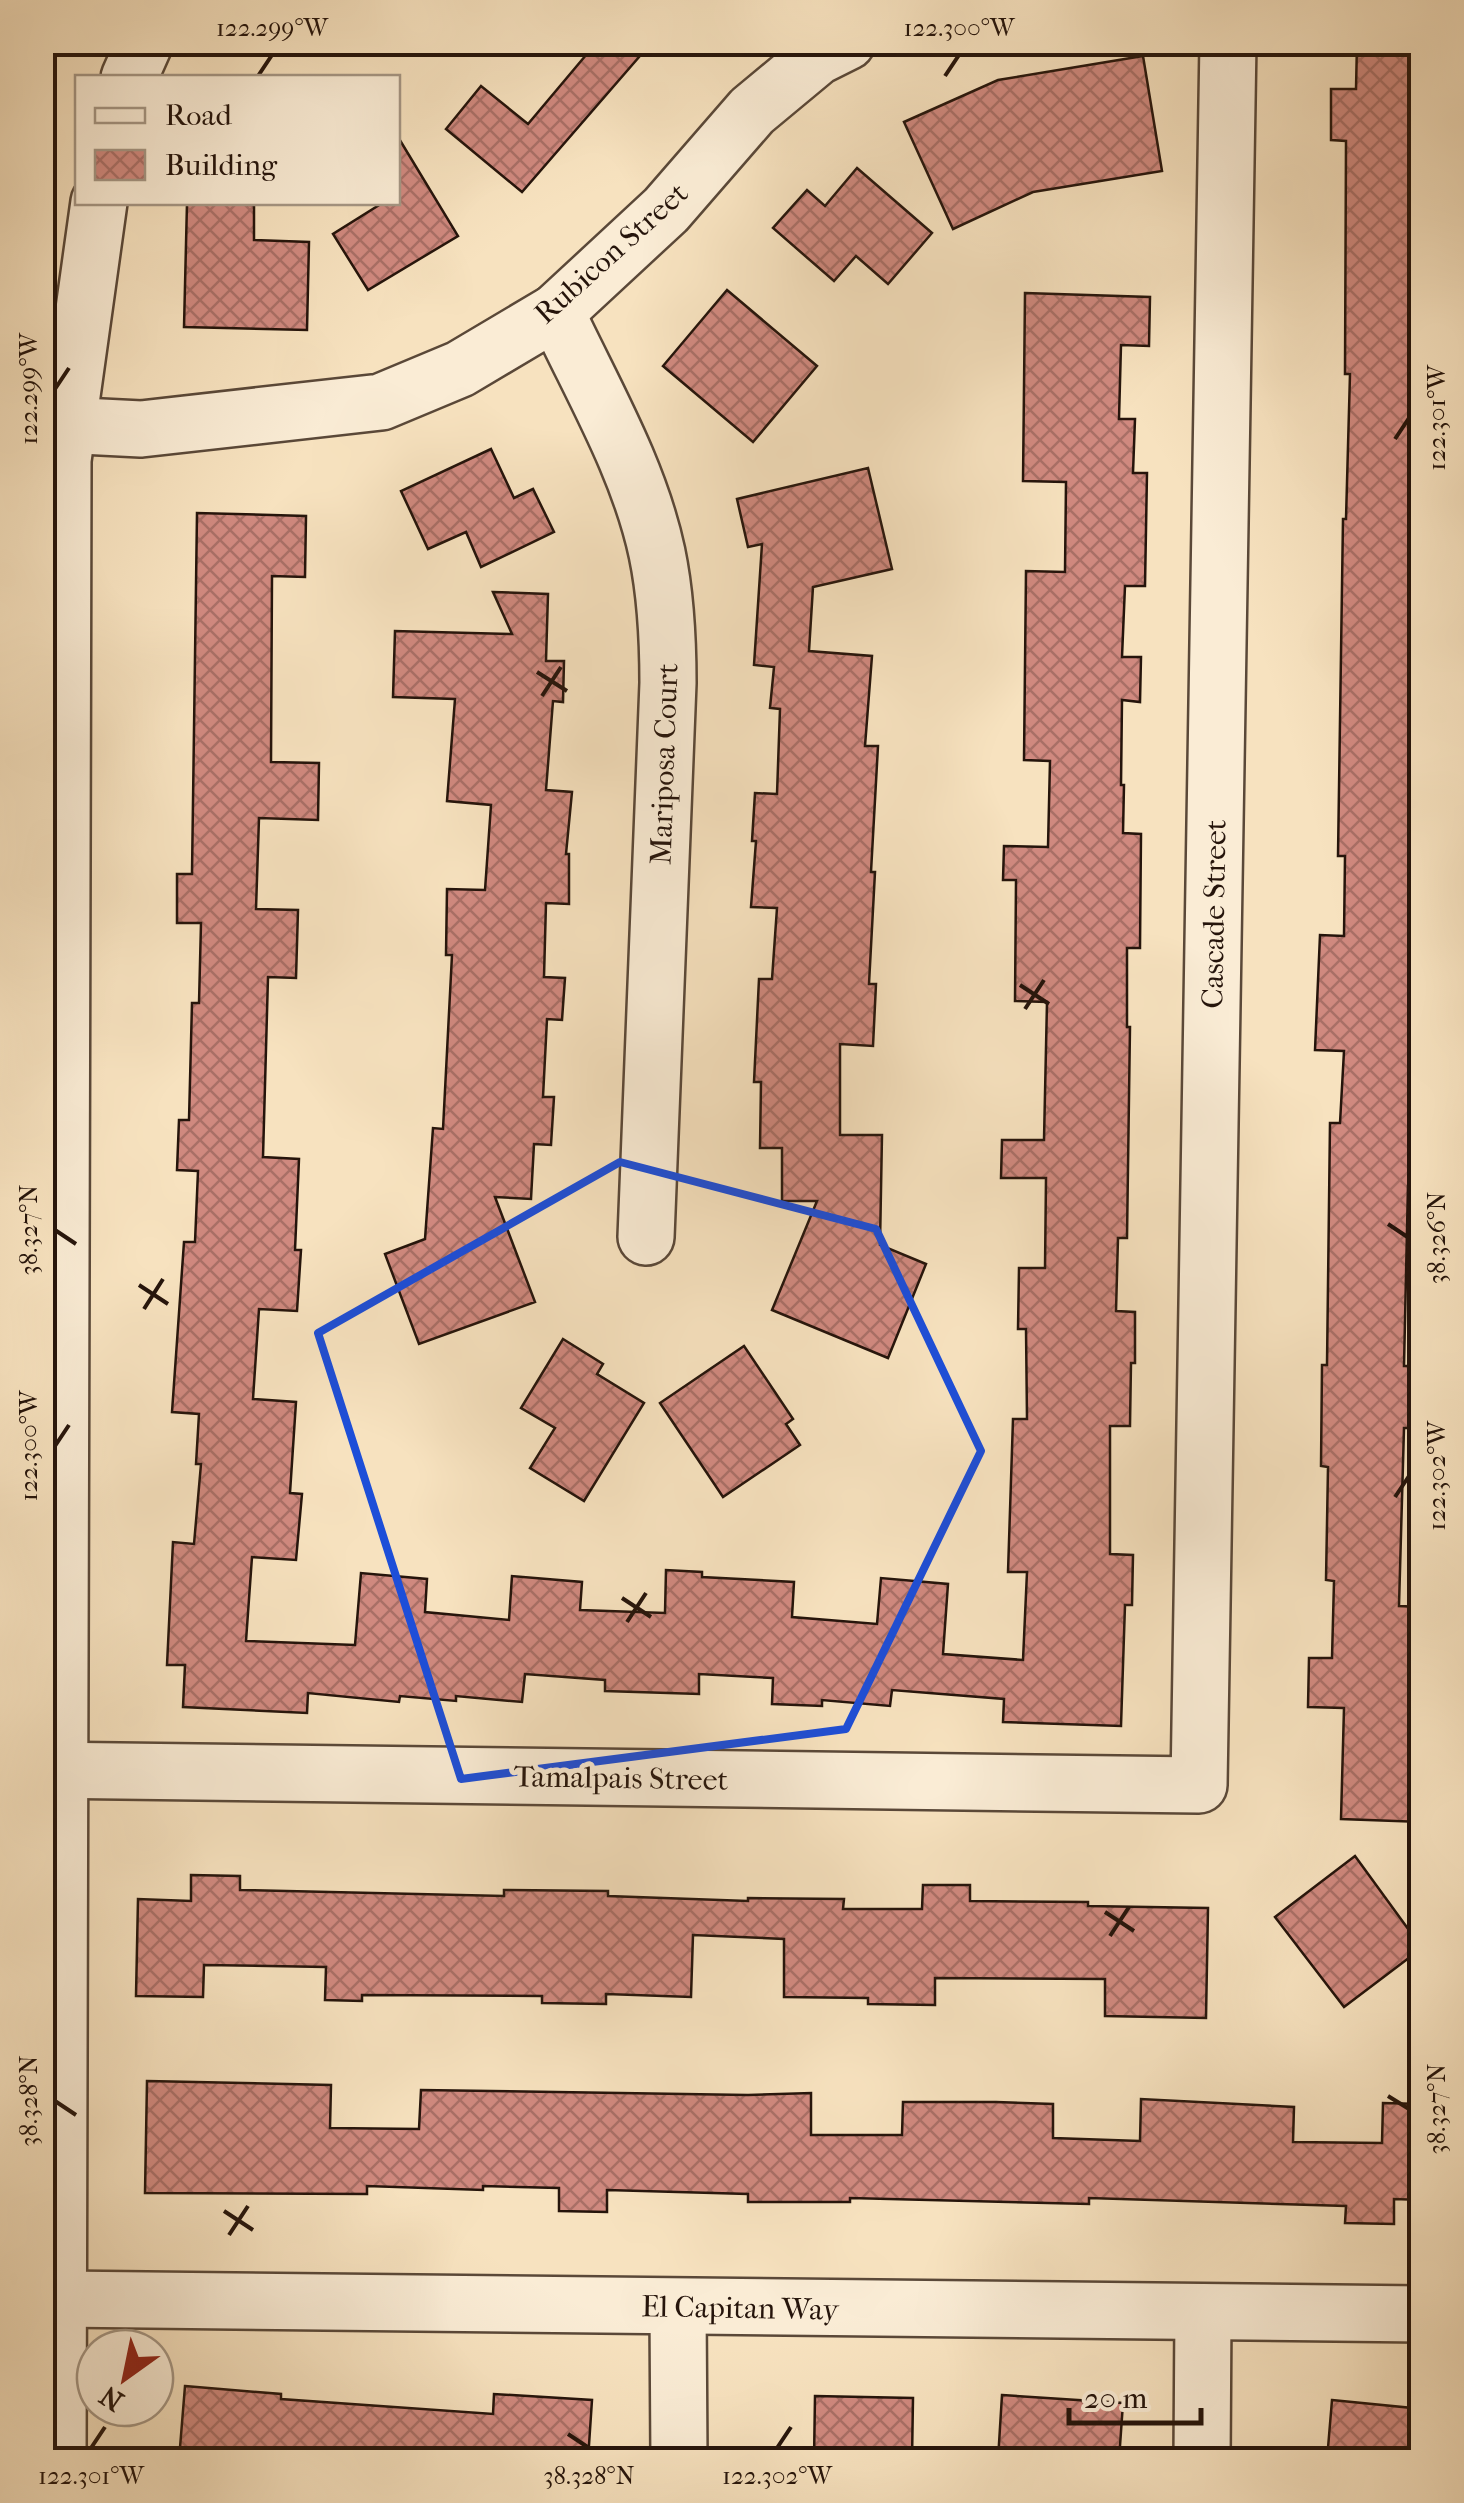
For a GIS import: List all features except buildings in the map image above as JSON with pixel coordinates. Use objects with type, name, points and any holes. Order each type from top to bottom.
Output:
[{"type":"street","points":[[129,75],[145,42]]},
{"type":"street","name":"Rubicon Street","points":[[55,425],[141,428],[382,402],[460,369],[556,312],[666,210],[752,111],[817,57],[847,42]]},
{"type":"street","name":"Cascade Street","points":[[1199,1786],[1228,42]]},
{"type":"street","points":[[58,2460],[60,2299],[51,1771],[63,480],[55,425],[98,205]]},
{"type":"street","name":"Mariposa Court","points":[[556,312],[636,483],[657,552],[668,624],[646,1237]]},
{"type":"street","name":"Tamalpais Street","points":[[51,1771],[1199,1786]]},
{"type":"street","name":"El Capitan Way","points":[[60,2299],[1422,2314]]},
{"type":"street","points":[[678,2308],[679,2460]]},
{"type":"street","points":[[1202,2460],[1203,2312]]},
{"type":"highlighted area","points":[[620,1162],[876,1229],[981,1451],[846,1729],[461,1779],[318,1333]]}]
